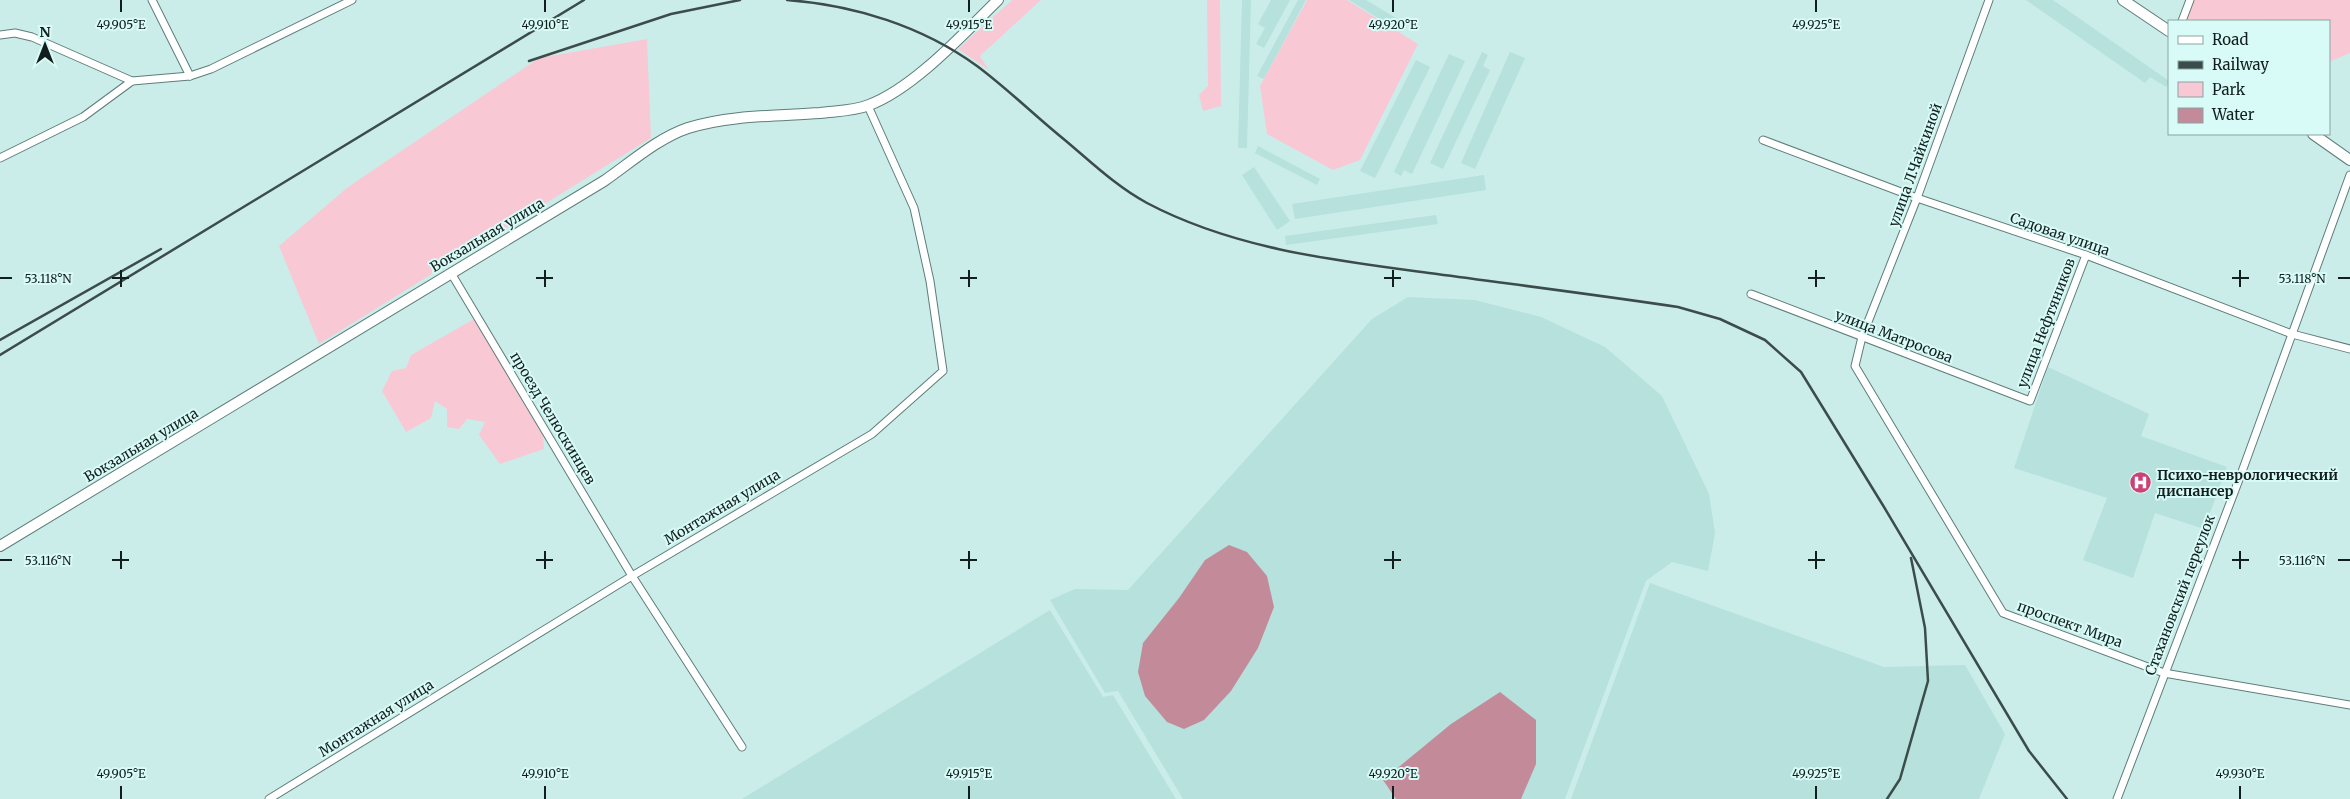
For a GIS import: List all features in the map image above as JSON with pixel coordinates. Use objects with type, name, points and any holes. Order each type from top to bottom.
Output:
[{"type":"street","points":[[152,0],[190,76]]},
{"type":"street","points":[[0,35],[15,33],[32,37],[132,81],[190,76],[219,65],[352,0]]},
{"type":"street","name":"Вокзальная улица","points":[[0,546],[686,129],[715,121],[846,110],[868,106],[886,97],[911,79],[998,0]]},
{"type":"street","name":"улица Л.Чайкиной","points":[[1862,338],[1917,198],[1989,0]]},
{"type":"street","points":[[2123,0],[2168,30]]},
{"type":"street","points":[[2182,20],[2190,0]]},
{"type":"street","points":[[0,158],[83,117],[132,81]]},
{"type":"street","name":"Монтажная улица","points":[[269,799],[632,576],[872,434],[943,371],[930,281],[914,208],[868,106]]},
{"type":"street","points":[[2313,135],[2350,160]]},
{"type":"street","name":"Садовая улица","points":[[1763,140],[1917,198],[2086,255],[2292,334],[2350,349]]},
{"type":"street","name":"Стахановский переулок","points":[[2117,799],[2350,175]]},
{"type":"street","name":"улица Нефтяников","points":[[2030,401],[2086,255]]},
{"type":"street","name":"проезд Челюскинцев","points":[[451,273],[632,576],[742,747]]},
{"type":"street","name":"улица Матросова","points":[[1750,294],[2030,401]]},
{"type":"street","name":"проспект Мира","points":[[1862,338],[1855,366],[2003,613],[2164,673],[2350,705]]},
{"type":"shaded area","points":[[1242,0],[1251,0],[1247,148],[1238,148]]},
{"type":"shaded area","points":[[1271,0],[1290,0],[1264,48],[1256,44],[1265,28],[1258,24]]},
{"type":"shaded area","points":[[1298,0],[1306,0],[1264,79],[1257,76]]},
{"type":"shaded area","points":[[1349,0],[1366,0],[1406,24],[1401,32]]},
{"type":"shaded area","points":[[2026,0],[2053,0],[2168,80],[2166,87],[2150,77],[2145,83]]},
{"type":"shaded area","points":[[1482,52],[1488,55],[1483,66],[1490,70],[1443,169],[1430,163]]},
{"type":"shaded area","points":[[1510,52],[1525,58],[1475,169],[1461,163]]},
{"type":"shaded area","points":[[1449,54],[1465,61],[1412,174],[1404,170],[1401,176],[1394,172]]},
{"type":"shaded area","points":[[1416,60],[1430,67],[1375,178],[1360,171]]},
{"type":"shaded area","points":[[1258,146],[1320,179],[1317,185],[1255,153]]},
{"type":"shaded area","points":[[1254,167],[1290,221],[1277,230],[1242,175]]},
{"type":"shaded area","points":[[1484,175],[1486,190],[1295,219],[1292,204]]},
{"type":"shaded area","points":[[1436,215],[1438,224],[1286,245],[1285,236]]},
{"type":"shaded area","points":[[1408,297],[1475,300],[1541,317],[1605,347],[1662,396],[1709,494],[1715,533],[1708,571],[1672,562],[1646,581],[1565,799],[1183,799],[1118,691],[1105,693],[1050,600],[1075,589],[1128,590],[1372,319]]},
{"type":"shaded area","name":"Психо-неврологический диспансер","points":[[2048,367],[2149,414],[2141,436],[2227,467],[2204,529],[2155,513],[2133,578],[2083,560],[2107,498],[2014,468]]},
{"type":"shaded area","points":[[1650,583],[1884,667],[1965,665],[2005,734],[1979,799],[1571,799]]},
{"type":"shaded area","points":[[1050,610],[1103,697],[1113,695],[1176,799],[742,799]]},
{"type":"green space","points":[[1012,0],[1041,0],[980,56],[989,70],[958,49]]},
{"type":"green space","points":[[1207,0],[1220,0],[1221,106],[1203,111],[1199,95],[1208,86]]},
{"type":"green space","points":[[1307,0],[1347,0],[1418,44],[1360,160],[1333,170],[1267,134],[1260,86]]},
{"type":"green space","points":[[2194,0],[2350,0],[2350,53],[2330,62],[2330,20],[2184,20]]},
{"type":"green space","points":[[647,39],[651,138],[319,344],[279,246],[348,187],[539,58]]},
{"type":"green space","points":[[474,319],[543,434],[544,449],[500,464],[479,435],[485,422],[467,419],[459,429],[447,427],[447,409],[435,401],[431,418],[406,432],[382,391],[392,371],[406,368],[411,355]]},
{"type":"water","points":[[1229,545],[1247,552],[1267,576],[1274,607],[1258,648],[1231,691],[1204,720],[1184,729],[1167,722],[1145,696],[1138,672],[1143,643],[1179,598],[1205,560]]},
{"type":"water","points":[[1500,692],[1536,720],[1536,764],[1521,799],[1396,799],[1383,780],[1451,724]]},
{"type":"railway","points":[[0,355],[584,0]]},
{"type":"railway","points":[[529,61],[671,14],[740,0]]},
{"type":"railway","points":[[787,0],[837,7],[862,13],[886,20],[934,40],[977,66],[1125,190],[1181,219],[1216,232],[1252,243],[1326,258],[1678,307],[1720,319],[1765,340],[1801,372],[1884,507],[2029,751],[2067,799]]},
{"type":"railway","points":[[0,340],[161,249]]},
{"type":"railway","points":[[1887,799],[1900,779],[1928,681],[1925,628],[1911,558]]},
{"type":"place","name":"Психо-неврологический диспансер","points":[[2141,483]]}]
